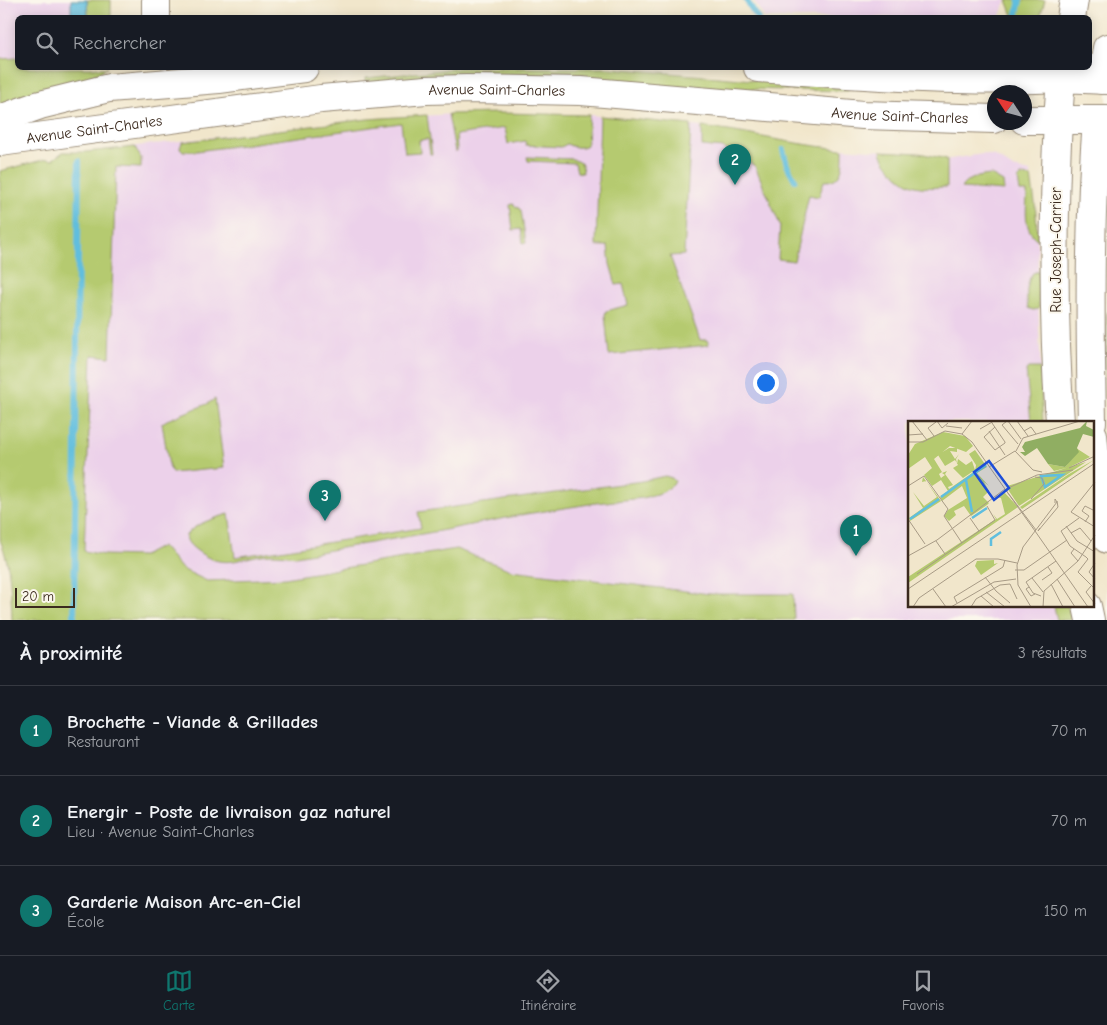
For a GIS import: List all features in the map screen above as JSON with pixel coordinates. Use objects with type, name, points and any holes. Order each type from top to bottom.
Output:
[{"type":"main road","points":[[156,0],[156,15]]},
{"type":"main road","points":[[1072,15],[1074,0]]},
{"type":"main road","points":[[1092,421],[1091,221],[1102,120],[1107,48]]},
{"type":"main road","name":"Avenue Saint-Charles","points":[[0,119],[40,105],[157,75],[219,78],[287,70]]},
{"type":"main road","points":[[788,70],[940,80],[1011,81],[1061,73],[1104,80]]},
{"type":"main road","name":"Rue Joseph-Carrier","points":[[1060,421],[1054,284],[1061,73]]},
{"type":"main road","points":[[157,75],[160,121]]},
{"type":"main road","name":"Avenue Saint-Charles","points":[[0,142],[350,96],[467,89],[581,91],[863,114],[987,119]]},
{"type":"main road","points":[[1032,120],[1102,120]]},
{"type":"main road","points":[[1094,445],[1099,497],[1107,539]]},
{"type":"shaded area","points":[[0,0],[71,0],[71,15],[15,15],[15,70],[17,70],[0,110]]},
{"type":"shaded area","points":[[753,0],[1007,0],[1000,15],[763,15]]},
{"type":"shaded area","points":[[456,114],[589,115],[663,122],[744,133],[774,140],[822,147],[919,153],[944,160],[983,154],[995,156],[1013,168],[1030,172],[1037,223],[1043,421],[908,421],[908,608],[1068,608],[1071,620],[794,620],[792,594],[710,594],[285,578],[207,581],[83,581],[86,152],[368,119]]},
{"type":"green space","points":[[87,0],[111,0],[111,15],[88,15]]},
{"type":"green space","points":[[1007,0],[1045,0],[1041,15],[1013,15]]},
{"type":"green space","points":[[15,58],[15,70],[104,70],[86,80],[0,110],[0,59]]},
{"type":"green space","points":[[442,70],[634,70],[848,88],[848,91],[365,82],[365,78]]},
{"type":"green space","points":[[448,114],[589,115],[587,145],[574,147],[567,144],[561,147],[526,145],[525,141],[508,144],[505,128],[456,135],[457,151],[455,151]]},
{"type":"green space","points":[[427,115],[432,154],[430,154],[428,139],[419,140],[420,152],[405,153],[401,123],[197,151],[183,151],[180,148],[182,142],[368,119]]},
{"type":"green space","points":[[600,116],[691,125],[684,255],[670,256],[700,340],[707,340],[709,345],[609,355],[606,311],[628,305],[623,284],[616,285],[610,264],[608,246],[596,246]]},
{"type":"green space","points":[[702,127],[807,145],[843,149],[842,166],[839,175],[831,181],[824,181],[819,197],[809,195],[794,261],[778,259],[780,225],[755,166],[723,148],[702,146]]},
{"type":"green space","points":[[135,147],[141,158],[141,168],[116,167],[110,357],[92,355],[84,551],[104,555],[143,556],[162,546],[182,569],[207,581],[285,578],[456,549],[511,570],[710,594],[793,594],[794,620],[12,620],[8,569],[0,540],[0,171],[47,159],[52,160],[63,152],[86,152]]},
{"type":"green space","points":[[881,151],[919,153],[947,159],[947,187],[920,187],[908,183],[889,166]]},
{"type":"green space","points":[[527,157],[573,159],[582,164],[583,173],[577,172],[575,163],[528,161]]},
{"type":"green space","points":[[991,175],[1003,182],[1004,191],[961,188],[970,180]]},
{"type":"green space","points":[[1021,176],[1031,177],[1038,240],[1027,224],[1027,192],[1020,192],[1018,179]]},
{"type":"green space","points":[[513,204],[521,210],[526,243],[523,243],[521,229],[513,230],[510,205]]},
{"type":"green space","points":[[1039,271],[1039,309],[1033,310],[1028,308],[1028,285],[1033,273]]},
{"type":"green space","points":[[1107,312],[1107,398],[1105,398],[1106,315]]},
{"type":"green space","points":[[1028,368],[1040,368],[1043,421],[1031,421],[1026,370]]},
{"type":"green space","points":[[215,399],[224,468],[172,473],[169,466],[162,423]]},
{"type":"green space","points":[[665,476],[675,481],[673,485],[663,492],[643,498],[526,514],[296,556],[272,554],[225,562],[207,557],[196,550],[189,544],[186,537],[190,531],[200,524],[229,514],[235,557],[421,528],[418,512],[642,481]]},
{"type":"green space","points":[[1054,608],[1068,608],[1071,620],[1057,620]]},
{"type":"water","points":[[71,0],[87,0],[88,15],[71,15]]},
{"type":"waterway","points":[[746,0],[756,15]]},
{"type":"waterway","points":[[1017,15],[1020,0]]},
{"type":"waterway","points":[[783,150],[787,165],[795,180]]},
{"type":"waterway","points":[[74,620],[79,161]]},
{"type":"place","name":"Energir - Poste de livraison gaz naturel","points":[[735,185]]},
{"type":"place","name":"Garderie Maison Arc-en-Ciel","points":[[325,521]]},
{"type":"place","name":"Brochette - Viande & Grillades","points":[[856,556]]}]
